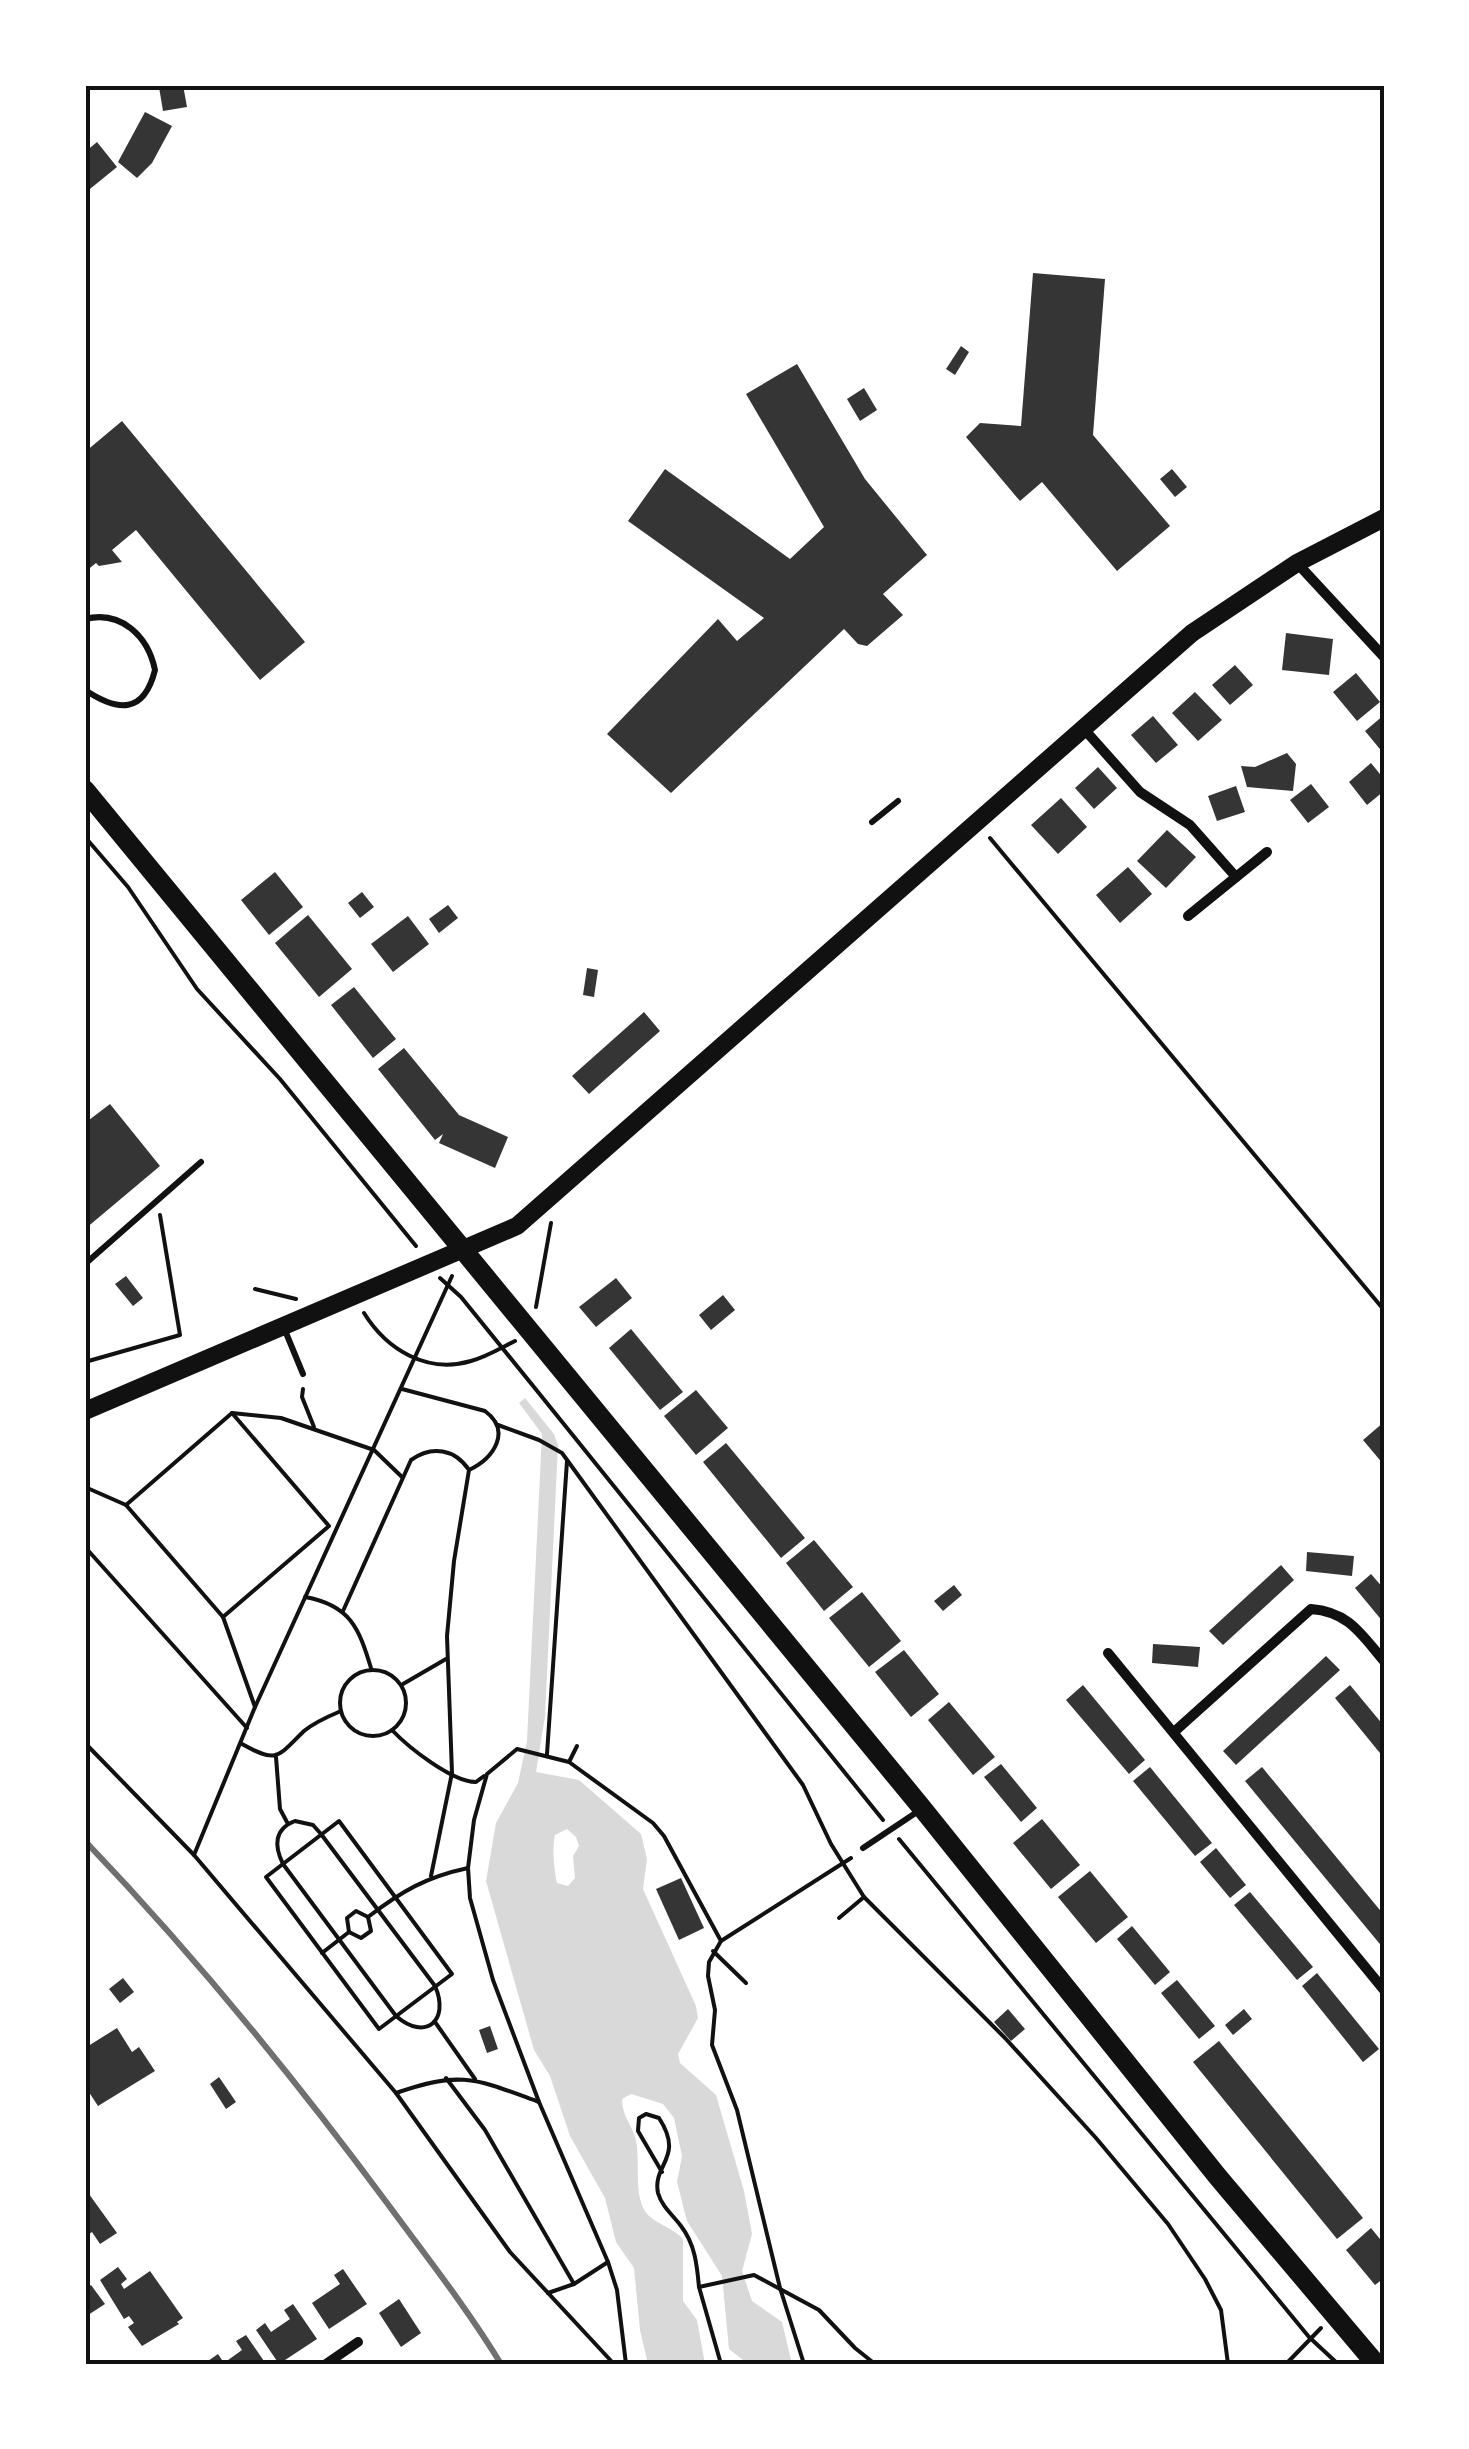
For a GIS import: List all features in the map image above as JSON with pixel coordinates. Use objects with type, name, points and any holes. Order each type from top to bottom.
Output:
[{"type":"main road","points":[[85,790],[1376,2364]]},
{"type":"street","points":[[85,1411],[517,1226],[1192,634],[1297,563],[1384,518]]},
{"type":"street","points":[[1297,563],[1384,657]]},
{"type":"street","points":[[1084,728],[1140,792],[1190,825],[1236,877]]},
{"type":"street","points":[[1188,916],[1267,852]]},
{"type":"street","points":[[1174,1732],[1311,1609],[1334,1611],[1356,1628],[1384,1661]]},
{"type":"street","points":[[1108,1653],[1384,1990]]},
{"type":"street","points":[[326,2364],[358,2342]]},
{"type":"lane","points":[[85,619],[102,616],[132,628],[144,641],[156,670],[146,694],[130,704],[105,704],[85,690]]},
{"type":"lane","points":[[872,822],[898,801]]},
{"type":"lane","points":[[85,1264],[202,1162]]},
{"type":"lane","points":[[283,1327],[304,1374]]},
{"type":"lane","points":[[863,1848],[922,1808]]},
{"type":"path","points":[[976,821],[1384,1310]]},
{"type":"path","points":[[85,837],[128,887],[197,990],[280,1079],[890,1830],[1309,2337],[1338,2364]]},
{"type":"path","points":[[356,1295],[376,1333],[414,1360],[441,1364],[470,1362],[500,1348],[532,1331],[557,1190]]},
{"type":"path","points":[[85,1362],[180,1334],[157,1201]]},
{"type":"path","points":[[194,1855],[255,1708],[464,1249]]},
{"type":"path","points":[[304,1374],[302,1397],[314,1428]]},
{"type":"path","points":[[402,1388],[484,1410],[498,1426],[562,1453],[803,1785],[864,1897],[1005,2038],[1168,2224],[1222,2310],[1228,2364]]},
{"type":"path","points":[[232,1413],[335,1532]]},
{"type":"path","points":[[126,1504],[232,1413],[281,1418],[374,1450],[402,1477]]},
{"type":"path","points":[[431,1876],[452,1773],[446,1658],[454,1560],[469,1470],[493,1453],[498,1444],[498,1426]]},
{"type":"path","points":[[343,1612],[412,1460],[430,1451],[458,1457],[469,1470]]},
{"type":"path","points":[[544,1754],[567,1462]]},
{"type":"path","points":[[85,1487],[126,1504],[223,1617],[255,1708]]},
{"type":"path","points":[[223,1617],[329,1526]]},
{"type":"path","points":[[85,1547],[247,1728]]},
{"type":"path","points":[[305,1598],[324,1600],[343,1612],[358,1631],[371,1670]]},
{"type":"path","points":[[402,1686],[446,1658]]},
{"type":"path","points":[[371,1670],[389,1673],[402,1686],[406,1705],[392,1730],[372,1736],[362,1734],[341,1711],[342,1692],[354,1676],[371,1670]]},
{"type":"path","points":[[242,1744],[263,1756],[276,1757],[310,1726],[341,1711]]},
{"type":"path","points":[[392,1730],[411,1748],[468,1782],[476,1782],[517,1749],[569,1762],[627,1802],[664,1836],[720,1941]]},
{"type":"path","points":[[85,1743],[194,1855],[396,2093],[494,2232],[614,2364]]},
{"type":"path","points":[[569,1762],[577,1746]]},
{"type":"path","points":[[276,1757],[280,1809],[288,1824]]},
{"type":"path","points":[[487,1774],[474,1820],[468,1868],[476,1926],[539,2102],[608,2262],[617,2290],[626,2364]]},
{"type":"path","points":[[339,1821],[452,1974],[379,2029],[266,1877],[322,1834],[339,1821]]},
{"type":"path","points":[[435,2022],[422,2028],[396,2016],[284,1864],[276,1846],[280,1830],[288,1824],[303,1822],[322,1834],[436,1986],[441,1999],[435,2022],[475,2079]]},
{"type":"path","points":[[804,2364],[780,2288],[737,2110],[712,2044],[715,2010],[708,1976],[713,1950],[720,1941],[863,1848]]},
{"type":"path","points":[[368,1918],[431,1876],[468,1868]]},
{"type":"path","points":[[839,1918],[864,1897]]},
{"type":"path","points":[[349,1932],[347,1918],[356,1911],[368,1918]]},
{"type":"path","points":[[349,1932],[361,1938],[370,1931],[368,1918]]},
{"type":"path","points":[[322,1953],[349,1932]]},
{"type":"path","points":[[713,1950],[746,1984]]},
{"type":"path","points":[[396,2093],[446,2078],[475,2079],[539,2102]]},
{"type":"path","points":[[446,2078],[496,2147],[574,2284]]},
{"type":"path","points":[[662,2172],[637,2126],[639,2118],[650,2114],[659,2118],[668,2137],[670,2160],[657,2189],[661,2202],[689,2237],[721,2364]]},
{"type":"path","points":[[548,2293],[574,2284],[608,2262]]},
{"type":"path","points":[[699,2287],[754,2275],[819,2310],[875,2364]]},
{"type":"path","points":[[1286,2364],[1309,2337],[1335,2318]]},
{"type":"shaded area","points":[[525,1398],[554,1434],[558,1445],[545,1716],[536,1772],[579,1780],[641,1834],[647,1859],[643,1889],[696,2006],[698,2018],[678,2054],[680,2063],[716,2095],[744,2191],[752,2234],[742,2271],[752,2301],[782,2322],[792,2364],[748,2364],[729,2349],[722,2276],[687,2221],[677,2182],[682,2156],[674,2118],[663,2104],[631,2094],[622,2099],[637,2146],[640,2199],[649,2216],[683,2239],[683,2301],[697,2320],[705,2364],[648,2364],[640,2330],[634,2268],[616,2242],[605,2198],[570,2136],[550,2076],[534,2050],[486,1881],[496,1823],[518,1783],[527,1741],[542,1434],[519,1403]],"holes":[[[567,1829],[579,1846],[573,1856],[575,1878],[568,1886],[557,1883],[555,1835]]]},
{"type":"building","points":[[183,85],[187,107],[163,111],[159,87]]},
{"type":"building","points":[[145,112],[172,126],[152,163],[137,178],[118,162]]},
{"type":"building","points":[[97,142],[117,167],[85,193],[85,152]]},
{"type":"building","points":[[1033,273],[1105,279],[1093,435],[1170,526],[1117,571],[1042,482],[1020,501],[966,437],[980,423],[1021,426]]},
{"type":"building","points":[[961,346],[969,352],[955,375],[946,369]]},
{"type":"building","points":[[797,364],[865,479],[927,555],[883,594],[903,615],[867,646],[858,644],[844,629],[671,793],[607,734],[718,619],[737,641],[764,618],[628,521],[665,469],[790,559],[824,527],[746,394]]},
{"type":"building","points":[[864,388],[877,410],[860,421],[847,399]]},
{"type":"building","points":[[122,421],[305,642],[260,680],[136,530],[112,550],[122,562],[99,566],[96,563],[85,572],[85,452]]},
{"type":"building","points":[[1172,469],[1187,487],[1175,497],[1160,479]]},
{"type":"building","points":[[1286,633],[1333,639],[1329,675],[1282,670]]},
{"type":"building","points":[[1235,665],[1253,685],[1230,705],[1212,685]]},
{"type":"building","points":[[1356,673],[1380,702],[1357,721],[1333,692]]},
{"type":"building","points":[[1195,692],[1222,720],[1198,741],[1172,713]]},
{"type":"building","points":[[1384,715],[1384,754],[1365,731]]},
{"type":"building","points":[[1153,716],[1178,745],[1156,763],[1131,735]]},
{"type":"building","points":[[1287,753],[1296,764],[1293,791],[1247,787],[1241,766],[1255,767]]},
{"type":"building","points":[[1371,763],[1384,779],[1384,791],[1367,805],[1349,782]]},
{"type":"building","points":[[1098,767],[1117,788],[1094,809],[1075,788]]},
{"type":"building","points":[[1311,784],[1329,807],[1308,823],[1290,800]]},
{"type":"building","points":[[1236,786],[1245,812],[1217,821],[1208,796]]},
{"type":"building","points":[[1061,798],[1087,827],[1058,854],[1031,825]]},
{"type":"building","points":[[1167,830],[1196,857],[1166,888],[1137,861]]},
{"type":"building","points":[[1128,867],[1152,894],[1120,923],[1096,895]]},
{"type":"building","points":[[275,872],[303,907],[269,935],[241,900]]},
{"type":"building","points":[[362,892],[374,907],[360,918],[348,903]]},
{"type":"building","points":[[448,905],[458,918],[439,933],[429,919]]},
{"type":"building","points":[[308,915],[352,969],[319,997],[275,943]]},
{"type":"building","points":[[408,916],[429,944],[393,972],[371,944]]},
{"type":"building","points":[[587,968],[598,970],[594,997],[583,995]]},
{"type":"building","points":[[354,987],[396,1039],[373,1058],[331,1005]]},
{"type":"building","points":[[644,1012],[660,1031],[589,1094],[572,1076]]},
{"type":"building","points":[[404,1048],[459,1115],[508,1137],[495,1168],[439,1143],[443,1134],[435,1140],[378,1069]]},
{"type":"building","points":[[110,1104],[160,1166],[85,1229],[85,1115],[89,1120]]},
{"type":"building","points":[[126,1276],[143,1298],[133,1306],[115,1284]]},
{"type":"building","points":[[616,1278],[632,1298],[596,1327],[579,1307]]},
{"type":"building","points":[[723,1295],[735,1310],[711,1330],[699,1315]]},
{"type":"building","points":[[631,1329],[683,1392],[660,1410],[609,1348]]},
{"type":"building","points":[[696,1390],[728,1428],[696,1455],[664,1416]]},
{"type":"building","points":[[1384,1422],[1384,1465],[1363,1440]]},
{"type":"building","points":[[726,1443],[805,1538],[781,1558],[703,1462]]},
{"type":"building","points":[[814,1540],[853,1587],[824,1611],[786,1563]]},
{"type":"building","points":[[1307,1552],[1354,1556],[1352,1576],[1306,1571]]},
{"type":"building","points":[[1281,1565],[1294,1580],[1223,1645],[1209,1631]]},
{"type":"building","points":[[1371,1574],[1384,1589],[1384,1623],[1355,1588]]},
{"type":"building","points":[[954,1585],[962,1595],[943,1611],[934,1601]]},
{"type":"building","points":[[862,1592],[901,1641],[869,1667],[829,1618]]},
{"type":"building","points":[[1153,1644],[1200,1647],[1198,1667],[1152,1663]]},
{"type":"building","points":[[904,1650],[939,1694],[911,1717],[875,1672]]},
{"type":"building","points":[[1326,1656],[1340,1670],[1236,1765],[1223,1751]]},
{"type":"building","points":[[1083,1685],[1145,1760],[1129,1774],[1066,1700]]},
{"type":"building","points":[[1350,1685],[1384,1726],[1384,1758],[1335,1698]]},
{"type":"building","points":[[949,1702],[995,1757],[973,1775],[928,1720]]},
{"type":"building","points":[[1001,1764],[1037,1808],[1021,1822],[984,1777]]},
{"type":"building","points":[[1150,1767],[1212,1843],[1195,1856],[1133,1781]]},
{"type":"building","points":[[1262,1767],[1384,1915],[1384,1949],[1245,1781]]},
{"type":"building","points":[[1042,1819],[1080,1865],[1051,1889],[1013,1843]]},
{"type":"building","points":[[1216,1848],[1246,1885],[1230,1898],[1200,1862]]},
{"type":"building","points":[[1090,1871],[1128,1917],[1096,1943],[1058,1897]]},
{"type":"building","points":[[681,1878],[704,1928],[679,1940],[656,1889]]},
{"type":"building","points":[[1250,1892],[1313,1967],[1297,1980],[1234,1905]]},
{"type":"building","points":[[1132,1926],[1170,1972],[1155,1985],[1117,1939]]},
{"type":"building","points":[[1317,1973],[1379,2049],[1363,2062],[1302,1986]]},
{"type":"building","points":[[123,1978],[134,1992],[120,2003],[109,1989]]},
{"type":"building","points":[[1177,1980],[1215,2026],[1199,2039],[1161,1993]]},
{"type":"building","points":[[1008,2009],[1025,2029],[1011,2041],[994,2022]]},
{"type":"building","points":[[1244,2009],[1252,2019],[1233,2035],[1225,2025]]},
{"type":"building","points":[[490,2026],[498,2049],[487,2053],[479,2030]]},
{"type":"building","points":[[117,2028],[132,2052],[139,2047],[155,2071],[98,2106],[85,2086],[85,2048]]},
{"type":"building","points":[[1219,2041],[1363,2218],[1337,2239],[1193,2062]]},
{"type":"building","points":[[219,2077],[236,2102],[226,2109],[210,2084]]},
{"type":"building","points":[[89,2194],[117,2233],[100,2244],[92,2232],[85,2237],[85,2197]]},
{"type":"building","points":[[1371,2228],[1384,2244],[1384,2278],[1375,2285],[1346,2250]]},
{"type":"building","points":[[118,2267],[127,2279],[121,2284],[124,2289],[150,2271],[183,2318],[179,2324],[142,2346],[128,2327],[134,2323],[129,2316],[124,2319],[100,2280]]},
{"type":"building","points":[[343,2269],[367,2304],[329,2329],[312,2303],[340,2284],[334,2275]]},
{"type":"building","points":[[91,2285],[105,2304],[85,2317],[85,2289]]},
{"type":"building","points":[[399,2299],[421,2333],[401,2347],[379,2313]]},
{"type":"building","points":[[293,2304],[317,2339],[279,2364],[256,2330],[265,2323],[271,2332],[290,2319],[284,2310]]},
{"type":"building","points":[[246,2335],[266,2364],[211,2364],[208,2361],[218,2354],[224,2363],[242,2350],[236,2341]]},
{"type":"railway","points":[[85,1841],[204,1972],[279,2063],[431,2262],[501,2364]]}]
